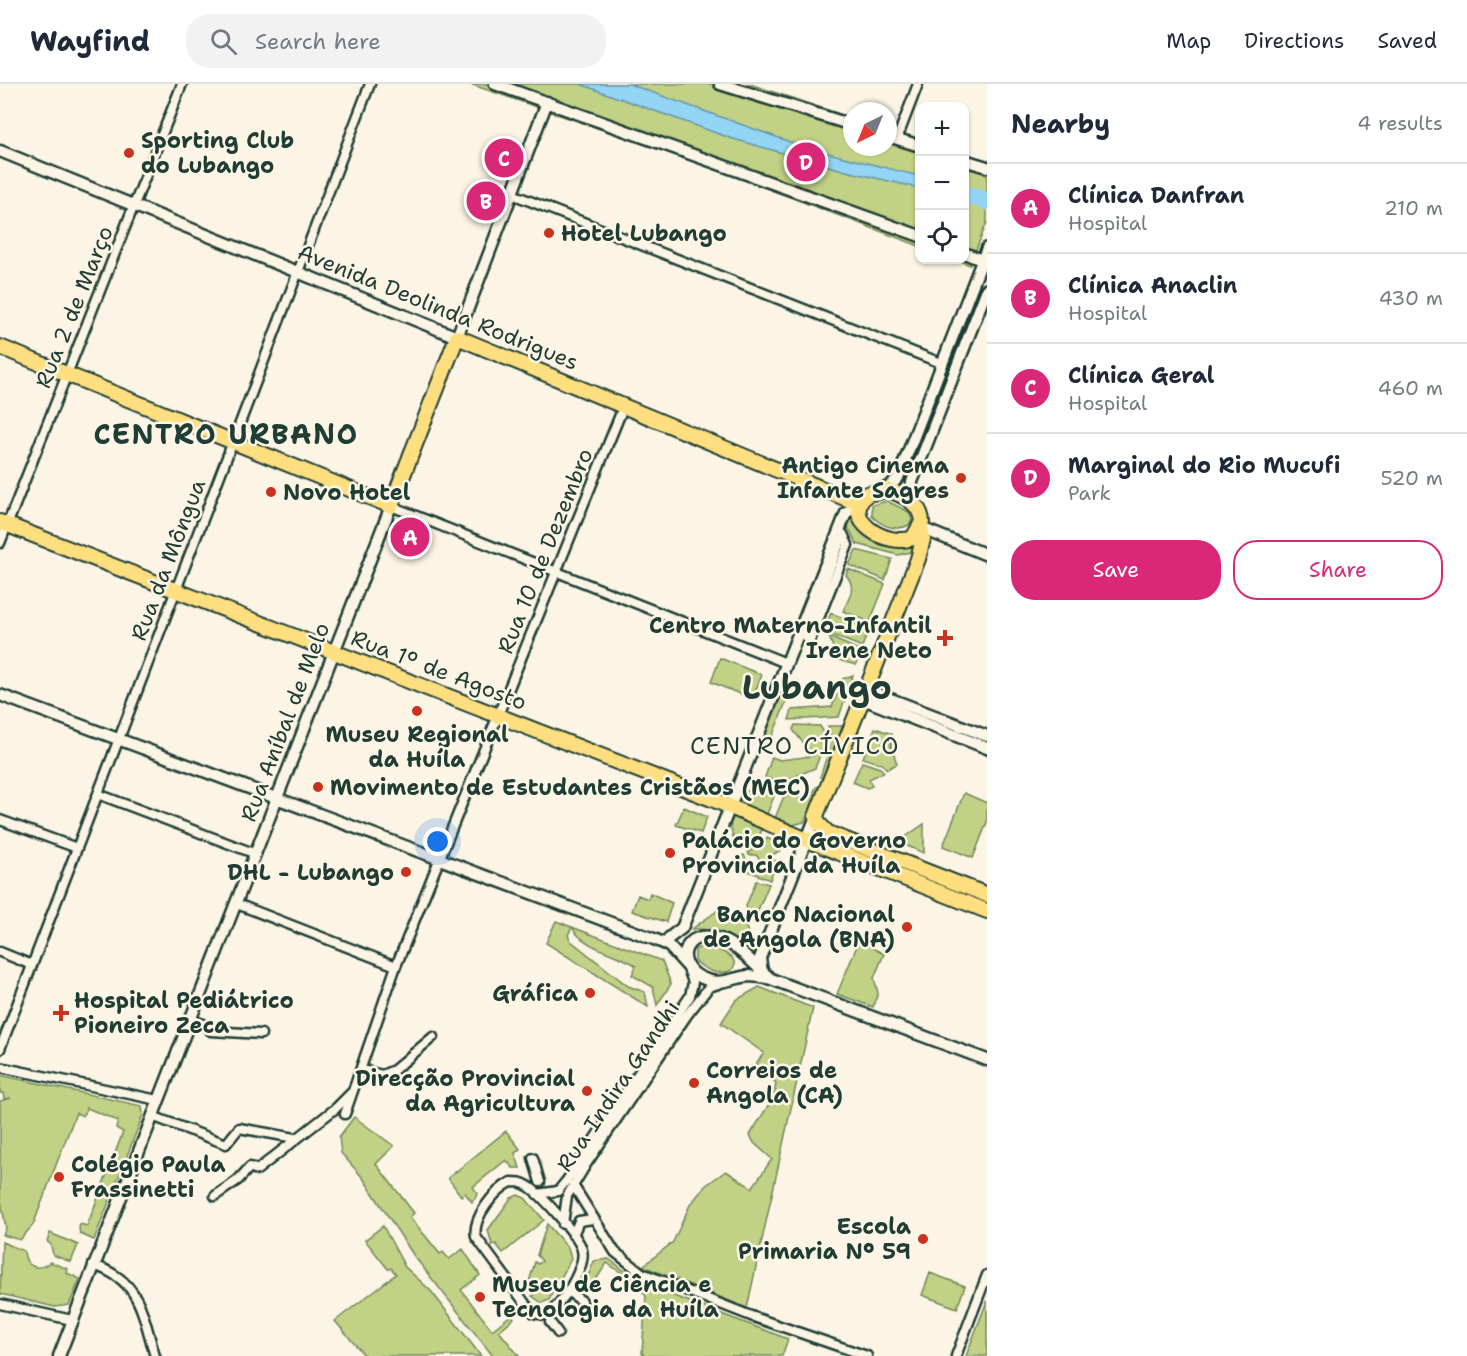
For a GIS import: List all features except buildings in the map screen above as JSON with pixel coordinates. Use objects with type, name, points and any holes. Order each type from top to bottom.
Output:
[{"type":"main road","name":"Avenida Deolinda Rodrigues","points":[[457,337],[859,504]]},
{"type":"main road","name":"Rua Aníbal de Melo","points":[[391,506],[457,337]]},
{"type":"main road","points":[[0,347],[391,506]]},
{"type":"main road","points":[[921,528],[908,540],[881,536],[862,523],[858,511],[859,504],[867,494],[879,490],[899,494],[915,504],[922,515],[923,539],[865,695],[816,816],[818,823],[828,833],[987,895]]},
{"type":"main road","name":"Rua 1º de Agosto","points":[[4,524],[728,805],[807,840],[987,911]]},
{"type":"street","name":"Rua 2 de Março","points":[[0,543],[4,524],[67,374],[182,84]]},
{"type":"street","name":"Rua da Môngua","points":[[0,1049],[370,84]]},
{"type":"street","points":[[495,84],[915,234]]},
{"type":"street","points":[[720,84],[843,122]]},
{"type":"street","points":[[897,127],[918,84]]},
{"type":"street","name":"Rua Aníbal de Melo","points":[[457,337],[548,102]]},
{"type":"street","points":[[897,139],[915,144]]},
{"type":"street","name":"Avenida Deolinda Rodrigues","points":[[0,151],[457,337]]},
{"type":"street","points":[[969,162],[987,167]]},
{"type":"street","points":[[512,194],[941,363]]},
{"type":"street","points":[[879,490],[890,487],[898,478],[987,248]]},
{"type":"street","points":[[969,255],[982,260]]},
{"type":"street","points":[[915,504],[911,495],[912,482],[987,288]]},
{"type":"street","name":"Rua 10 de Dezembro","points":[[345,1114],[356,1088],[396,966],[624,405]]},
{"type":"street","points":[[669,938],[682,928],[728,805],[846,513],[859,504]]},
{"type":"street","points":[[391,506],[786,663]]},
{"type":"street","name":"Rua Aníbal de Melo","points":[[59,1356],[391,506]]},
{"type":"street","points":[[921,528],[987,555]]},
{"type":"street","points":[[843,534],[848,545],[809,643],[805,633],[843,534]]},
{"type":"street","points":[[0,695],[668,945],[687,966],[706,980],[724,982],[766,975]]},
{"type":"street","points":[[865,695],[987,736]]},
{"type":"street","points":[[865,695],[987,748]]},
{"type":"street","points":[[98,794],[256,854]]},
{"type":"street","points":[[766,975],[760,958],[816,816]]},
{"type":"street","points":[[0,820],[77,848]]},
{"type":"street","points":[[237,904],[396,966]]},
{"type":"street","points":[[682,928],[691,942]]},
{"type":"street","points":[[635,932],[691,942],[710,937],[729,943],[766,975],[987,1060]]},
{"type":"street","points":[[687,966],[684,953],[691,942]]},
{"type":"street","points":[[0,952],[32,965]]},
{"type":"street","points":[[735,979],[742,969],[740,952]]},
{"type":"street","name":"Rua Indira Gandhi","points":[[537,1194],[558,1191],[567,1180],[681,1011],[693,989],[687,966]]},
{"type":"street","name":"Rua Indira Gandhi","points":[[563,1224],[567,1196],[573,1185],[687,1015],[709,987],[724,982]]},
{"type":"street","points":[[191,1020],[203,1024],[211,1031],[261,1034]]},
{"type":"street","points":[[362,1070],[382,1075],[394,1070],[433,1037]]},
{"type":"street","points":[[0,1067],[158,1100]]},
{"type":"street","points":[[214,1196],[238,1180],[250,1167],[257,1170],[336,1108],[356,1088]]},
{"type":"street","points":[[152,1116],[226,1144],[239,1128],[295,1138]]},
{"type":"street","points":[[533,1158],[540,1182]]},
{"type":"street","points":[[521,1182],[537,1194],[563,1224],[573,1234],[582,1249],[580,1268],[553,1310],[545,1315],[534,1313],[483,1250],[475,1231],[479,1216],[504,1186],[521,1182]]},
{"type":"street","points":[[573,1185],[615,1252],[656,1280],[867,1356]]},
{"type":"street","points":[[573,1234],[579,1221],[593,1219]]},
{"type":"street","points":[[93,1265],[113,1271],[130,1286],[138,1298],[155,1356]]},
{"type":"street","points":[[956,1356],[987,1275]]},
{"type":"street","points":[[573,1295],[582,1301]]},
{"type":"street","points":[[0,1304],[72,1320]]},
{"type":"street","points":[[550,1322],[558,1333]]},
{"type":"green space","points":[[470,84],[750,84],[843,115],[843,156],[897,156],[897,133],[915,139],[915,244],[718,170]]},
{"type":"green space","points":[[969,155],[987,161],[987,222],[970,265],[967,264]]},
{"type":"green space","points":[[887,501],[909,512],[912,520],[909,525],[899,528],[889,527],[872,516],[872,505]]},
{"type":"green space","points":[[852,518],[857,526],[871,538],[888,545],[915,544],[915,551],[898,555],[857,544],[847,525]]},
{"type":"green space","points":[[856,550],[892,559],[885,580],[849,565]]},
{"type":"green space","points":[[848,569],[885,584],[870,622],[843,611],[851,588],[846,575]]},
{"type":"green space","points":[[831,613],[869,629],[862,647],[827,633],[825,627]]},
{"type":"green space","points":[[829,637],[859,650],[856,665],[838,660]]},
{"type":"green space","points":[[720,658],[762,675],[752,699],[711,682]]},
{"type":"green space","points":[[853,675],[839,717],[789,720],[792,710],[832,707],[842,679]]},
{"type":"green space","points":[[783,687],[788,697],[772,737],[764,733]]},
{"type":"green space","points":[[795,725],[820,726],[827,738],[815,768],[780,783],[765,777],[772,757],[780,760],[813,756],[793,730]]},
{"type":"green space","points":[[828,726],[847,726],[824,779],[820,777],[832,741]]},
{"type":"green space","points":[[875,728],[892,734],[891,745],[897,764],[887,769],[882,764],[863,758]]},
{"type":"green space","points":[[862,762],[880,768],[884,772],[869,779],[872,786],[867,788],[853,782]]},
{"type":"green space","points":[[816,787],[821,787],[804,822],[793,825],[775,818],[784,796],[811,798]]},
{"type":"green space","points":[[741,790],[775,794],[767,814],[744,804],[740,797]]},
{"type":"green space","points":[[964,793],[987,803],[987,822],[973,858],[943,846]]},
{"type":"green space","points":[[684,807],[707,817],[701,833],[676,825]]},
{"type":"green space","points":[[733,814],[763,826],[758,840],[736,849],[729,821]]},
{"type":"green space","points":[[924,824],[924,853],[898,842]]},
{"type":"green space","points":[[767,838],[780,845],[781,850],[761,861],[756,855],[749,855],[748,852],[764,844]]},
{"type":"green space","points":[[744,855],[751,870],[772,860],[777,861],[770,880],[741,868],[738,857]]},
{"type":"green space","points":[[756,881],[769,884],[753,922],[746,906]]},
{"type":"green space","points":[[650,893],[672,903],[666,922],[632,911],[638,895],[648,899]]},
{"type":"green space","points":[[721,908],[743,918],[755,954],[753,959],[741,945],[727,935],[710,930],[692,929]]},
{"type":"green space","points":[[556,921],[572,927],[568,935],[571,941],[628,986],[645,992],[648,1007],[546,943]]},
{"type":"green space","points":[[572,927],[662,961],[671,984],[657,1005],[653,987],[632,975],[636,966],[591,945],[583,940]]},
{"type":"green space","points":[[859,941],[884,954],[874,978],[878,993],[873,1007],[837,994]]},
{"type":"green space","points":[[710,945],[732,957],[735,964],[732,970],[722,973],[712,972],[695,961],[695,949]]},
{"type":"green space","points":[[759,987],[813,1008],[747,1308],[643,1266],[673,1242],[690,1205],[705,1186],[726,1171],[752,1188],[772,1159],[754,1143],[750,1135],[774,1096],[776,1083],[756,1064],[764,1053],[721,1023],[736,1000]]},
{"type":"green space","points":[[0,1075],[142,1106],[143,1115],[94,1240],[80,1234],[79,1228],[80,1224],[87,1226],[123,1132],[116,1128],[118,1121],[87,1108],[83,1116],[76,1113],[33,1225],[20,1240],[3,1235],[6,1228],[0,1196],[0,1101],[11,1098],[4,1099],[3,1093],[0,1093]]},
{"type":"green space","points":[[354,1117],[394,1146],[376,1164],[414,1213],[410,1217],[440,1254],[443,1252],[449,1259],[463,1249],[480,1275],[461,1290],[492,1330],[511,1315],[514,1318],[499,1331],[519,1356],[493,1356],[414,1256],[363,1178],[341,1153],[339,1137]]},
{"type":"green space","points":[[506,1131],[520,1149],[515,1153],[520,1168],[513,1168],[506,1160],[473,1187],[478,1194],[472,1202],[465,1193],[461,1196],[448,1178]]},
{"type":"green space","points":[[518,1195],[525,1198],[544,1220],[503,1253],[496,1244],[492,1245],[488,1230],[511,1198]]},
{"type":"green space","points":[[547,1224],[568,1248],[571,1259],[549,1300],[542,1303],[532,1296],[535,1294],[528,1285],[535,1262],[538,1264],[542,1261],[537,1255]]},
{"type":"green space","points":[[383,1226],[405,1267],[431,1291],[481,1356],[365,1356],[335,1321],[396,1274],[391,1268],[388,1269],[365,1240]]},
{"type":"green space","points":[[50,1233],[78,1245],[71,1262],[53,1255],[51,1245],[47,1241]]},
{"type":"green space","points":[[2,1242],[24,1251],[27,1261],[33,1266],[41,1267],[50,1262],[68,1269],[67,1273],[80,1279],[69,1305],[55,1307],[0,1294]]},
{"type":"green space","points":[[609,1259],[633,1277],[653,1288],[788,1339],[782,1356],[644,1356],[642,1353],[646,1296],[632,1280],[607,1263],[591,1287],[585,1284],[594,1261]]},
{"type":"green space","points":[[930,1273],[965,1286],[957,1308],[922,1295]]},
{"type":"green space","points":[[987,1301],[987,1356],[966,1356]]},
{"type":"water","points":[[580,84],[629,84],[804,147],[915,175],[915,187],[846,171],[730,138]]},
{"type":"waterway","points":[[969,196],[987,201]]},
{"type":"place","name":"Sporting Club do Lubango","points":[[129,153]]},
{"type":"place","name":"Clínica Geral","points":[[504,158]]},
{"type":"place","name":"Marginal do Rio Mucufi","points":[[806,162]]},
{"type":"place","name":"Clínica Anaclin","points":[[486,201]]},
{"type":"place","name":"Hotel Lubango","points":[[549,233]]},
{"type":"place","name":"Antigo Cinema Infante Sagres","points":[[961,478]]},
{"type":"place","name":"Novo Hotel","points":[[271,492]]},
{"type":"place","name":"Clínica Danfran","points":[[410,537]]},
{"type":"place","name":"Centro Materno-Infantil Irene Neto","points":[[945,638]]},
{"type":"place","name":"Museu Regional da Huíla","points":[[417,711]]},
{"type":"place","name":"Movimento de Estudantes Cristãos (MEC)","points":[[318,787]]},
{"type":"place","name":"Palácio do Governo Provincial da Huíla","points":[[670,853]]},
{"type":"place","name":"DHL - Lubango","points":[[406,872]]},
{"type":"place","name":"Banco Nacional de Angola (BNA)","points":[[907,927]]},
{"type":"place","name":"Gráfica","points":[[590,993]]},
{"type":"place","name":"Hospital Pediátrico Pioneiro Zeca","points":[[61,1013]]},
{"type":"place","name":"Correios de Angola (CA)","points":[[694,1083]]},
{"type":"place","name":"Direcção Provincial da Agricultura","points":[[587,1091]]},
{"type":"place","name":"Colégio Paula Frassinetti","points":[[59,1177]]},
{"type":"place","name":"Escola Primaria Nº 59","points":[[923,1239]]},
{"type":"place","name":"Museu de Ciência e Tecnologia da Huíla","points":[[480,1297]]},
{"type":"district","name":"CENTRO URBANO","points":[[226,434]]},
{"type":"district","name":"Lubango","points":[[817,687]]},
{"type":"district","name":"CENTRO CÍVICO","points":[[795,746]]}]
